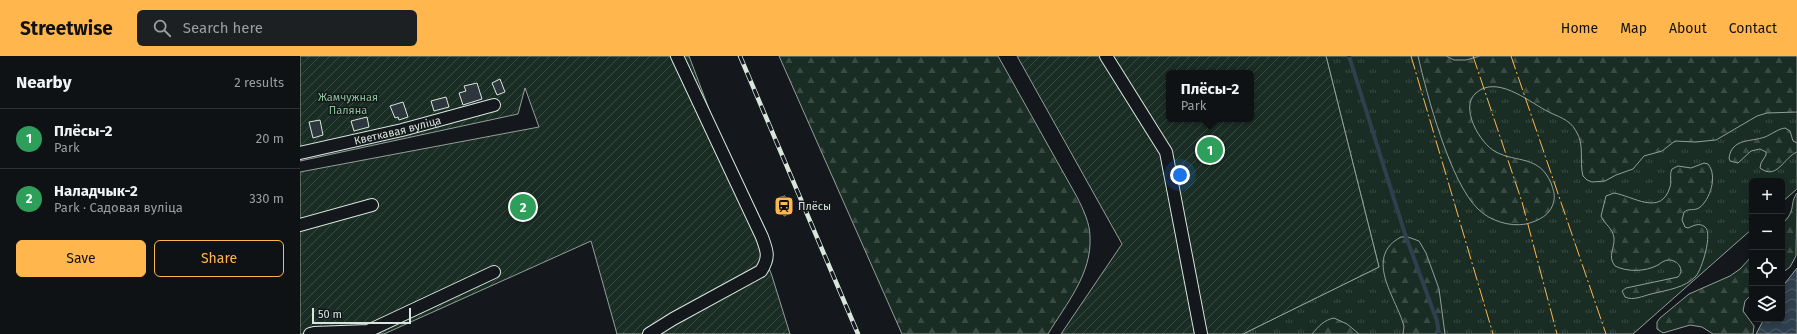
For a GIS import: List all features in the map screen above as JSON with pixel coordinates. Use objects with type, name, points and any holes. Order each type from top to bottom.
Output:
[{"type":"street","points":[[649,334],[673,319],[761,271],[766,263],[767,253],[762,237],[677,56]]},
{"type":"street","points":[[1106,56],[1166,152],[1201,334]]},
{"type":"street","name":"Кветкавая вуліца","points":[[300,153],[402,130],[494,105]]},
{"type":"street","points":[[300,225],[372,205]]},
{"type":"street","points":[[310,334],[314,332],[368,331],[494,272]]},
{"type":"green space","name":"Жамчужная Паляна","points":[[300,56],[689,56],[772,276],[790,334],[617,334],[591,241],[384,334],[300,334],[300,172],[539,127],[525,88],[518,114],[300,161]]},
{"type":"green space","points":[[779,56],[998,56],[1077,197],[1084,211],[1089,227],[1090,251],[1087,264],[1070,300],[1048,334],[902,334]]},
{"type":"green space","points":[[1017,56],[1326,56],[1379,267],[1243,334],[1061,334],[1122,244]]},
{"type":"green space","points":[[1326,56],[1797,56],[1797,189],[1785,199],[1785,178],[1749,178],[1749,232],[1633,334],[1243,334],[1379,267]]},
{"type":"green space","points":[[1418,56],[1446,56],[1454,60],[1466,60],[1480,56],[1797,56],[1797,112],[1767,113],[1757,116],[1716,140],[1695,142],[1675,141],[1662,151],[1644,156],[1633,169],[1605,181],[1592,182],[1583,176],[1579,136],[1570,123],[1521,95],[1502,88],[1484,88],[1476,93],[1471,99],[1471,116],[1478,134],[1490,148],[1496,152],[1527,161],[1540,168],[1546,174],[1551,183],[1554,194],[1553,205],[1544,216],[1526,224],[1513,225],[1494,220],[1478,209],[1458,179],[1441,137],[1427,93]]},
{"type":"green space","points":[[1785,128],[1790,131],[1793,141],[1797,143],[1797,152],[1776,170],[1771,172],[1760,168],[1766,152],[1760,149],[1751,151],[1738,163],[1730,161],[1729,158],[1731,152],[1738,144],[1760,139],[1777,130]]},
{"type":"green space","points":[[1704,163],[1708,164],[1712,175],[1709,194],[1699,208],[1684,212],[1682,220],[1685,227],[1688,228],[1701,225],[1705,227],[1707,231],[1708,236],[1706,251],[1696,276],[1687,283],[1675,288],[1638,298],[1625,297],[1622,291],[1626,288],[1678,277],[1681,269],[1678,264],[1672,260],[1664,261],[1658,265],[1642,270],[1630,270],[1615,266],[1611,255],[1614,238],[1601,216],[1606,196],[1614,193],[1646,202],[1653,203],[1660,201],[1666,196],[1670,187],[1672,169],[1678,166],[1691,168]]},
{"type":"green space","points":[[1797,193],[1796,256],[1790,267],[1785,271],[1785,221],[1790,215]]},
{"type":"green space","points":[[1401,237],[1408,237],[1419,241],[1426,253],[1439,289],[1445,334],[1403,334],[1404,326],[1388,287],[1383,265],[1385,254],[1390,245]]},
{"type":"green space","points":[[1749,259],[1749,297],[1745,301],[1743,311],[1749,319],[1749,322],[1751,322],[1754,326],[1753,334],[1713,334],[1702,327],[1690,325],[1663,333],[1657,329],[1657,322],[1660,318],[1689,294],[1730,276],[1740,269]]},
{"type":"green space","points":[[1334,318],[1347,324],[1359,334],[1312,334],[1324,322]]},
{"type":"water","points":[[1797,268],[1797,334],[1756,334],[1762,322],[1785,322],[1785,283]]},
{"type":"building","points":[[500,79],[505,92],[497,95],[492,83]]},
{"type":"building","points":[[477,83],[482,99],[463,105],[459,93],[466,91],[464,86]]},
{"type":"building","points":[[446,97],[449,107],[434,111],[431,101]]},
{"type":"building","points":[[403,102],[408,117],[399,120],[398,117],[395,118],[390,106]]},
{"type":"building","points":[[367,117],[369,127],[354,131],[351,121]]},
{"type":"building","points":[[320,120],[323,135],[313,138],[309,122]]},
{"type":"building","name":"Плёсы","points":[[785,196],[791,213],[784,216],[777,198]]},
{"type":"waterway","points":[[1349,56],[1405,234],[1437,321],[1439,334]]},
{"type":"railway","points":[[740,56],[858,334]]},
{"type":"power","points":[[1411,56],[1493,334]]},
{"type":"power","points":[[1473,56],[1522,202],[1557,334]]},
{"type":"power","points":[[1511,56],[1606,334]]},
{"type":"place","name":"Плёсы-2","points":[[1210,150]]},
{"type":"place","name":"Плёсы","points":[[784,206]]},
{"type":"place","name":"Наладчык-2","points":[[523,207]]}]
